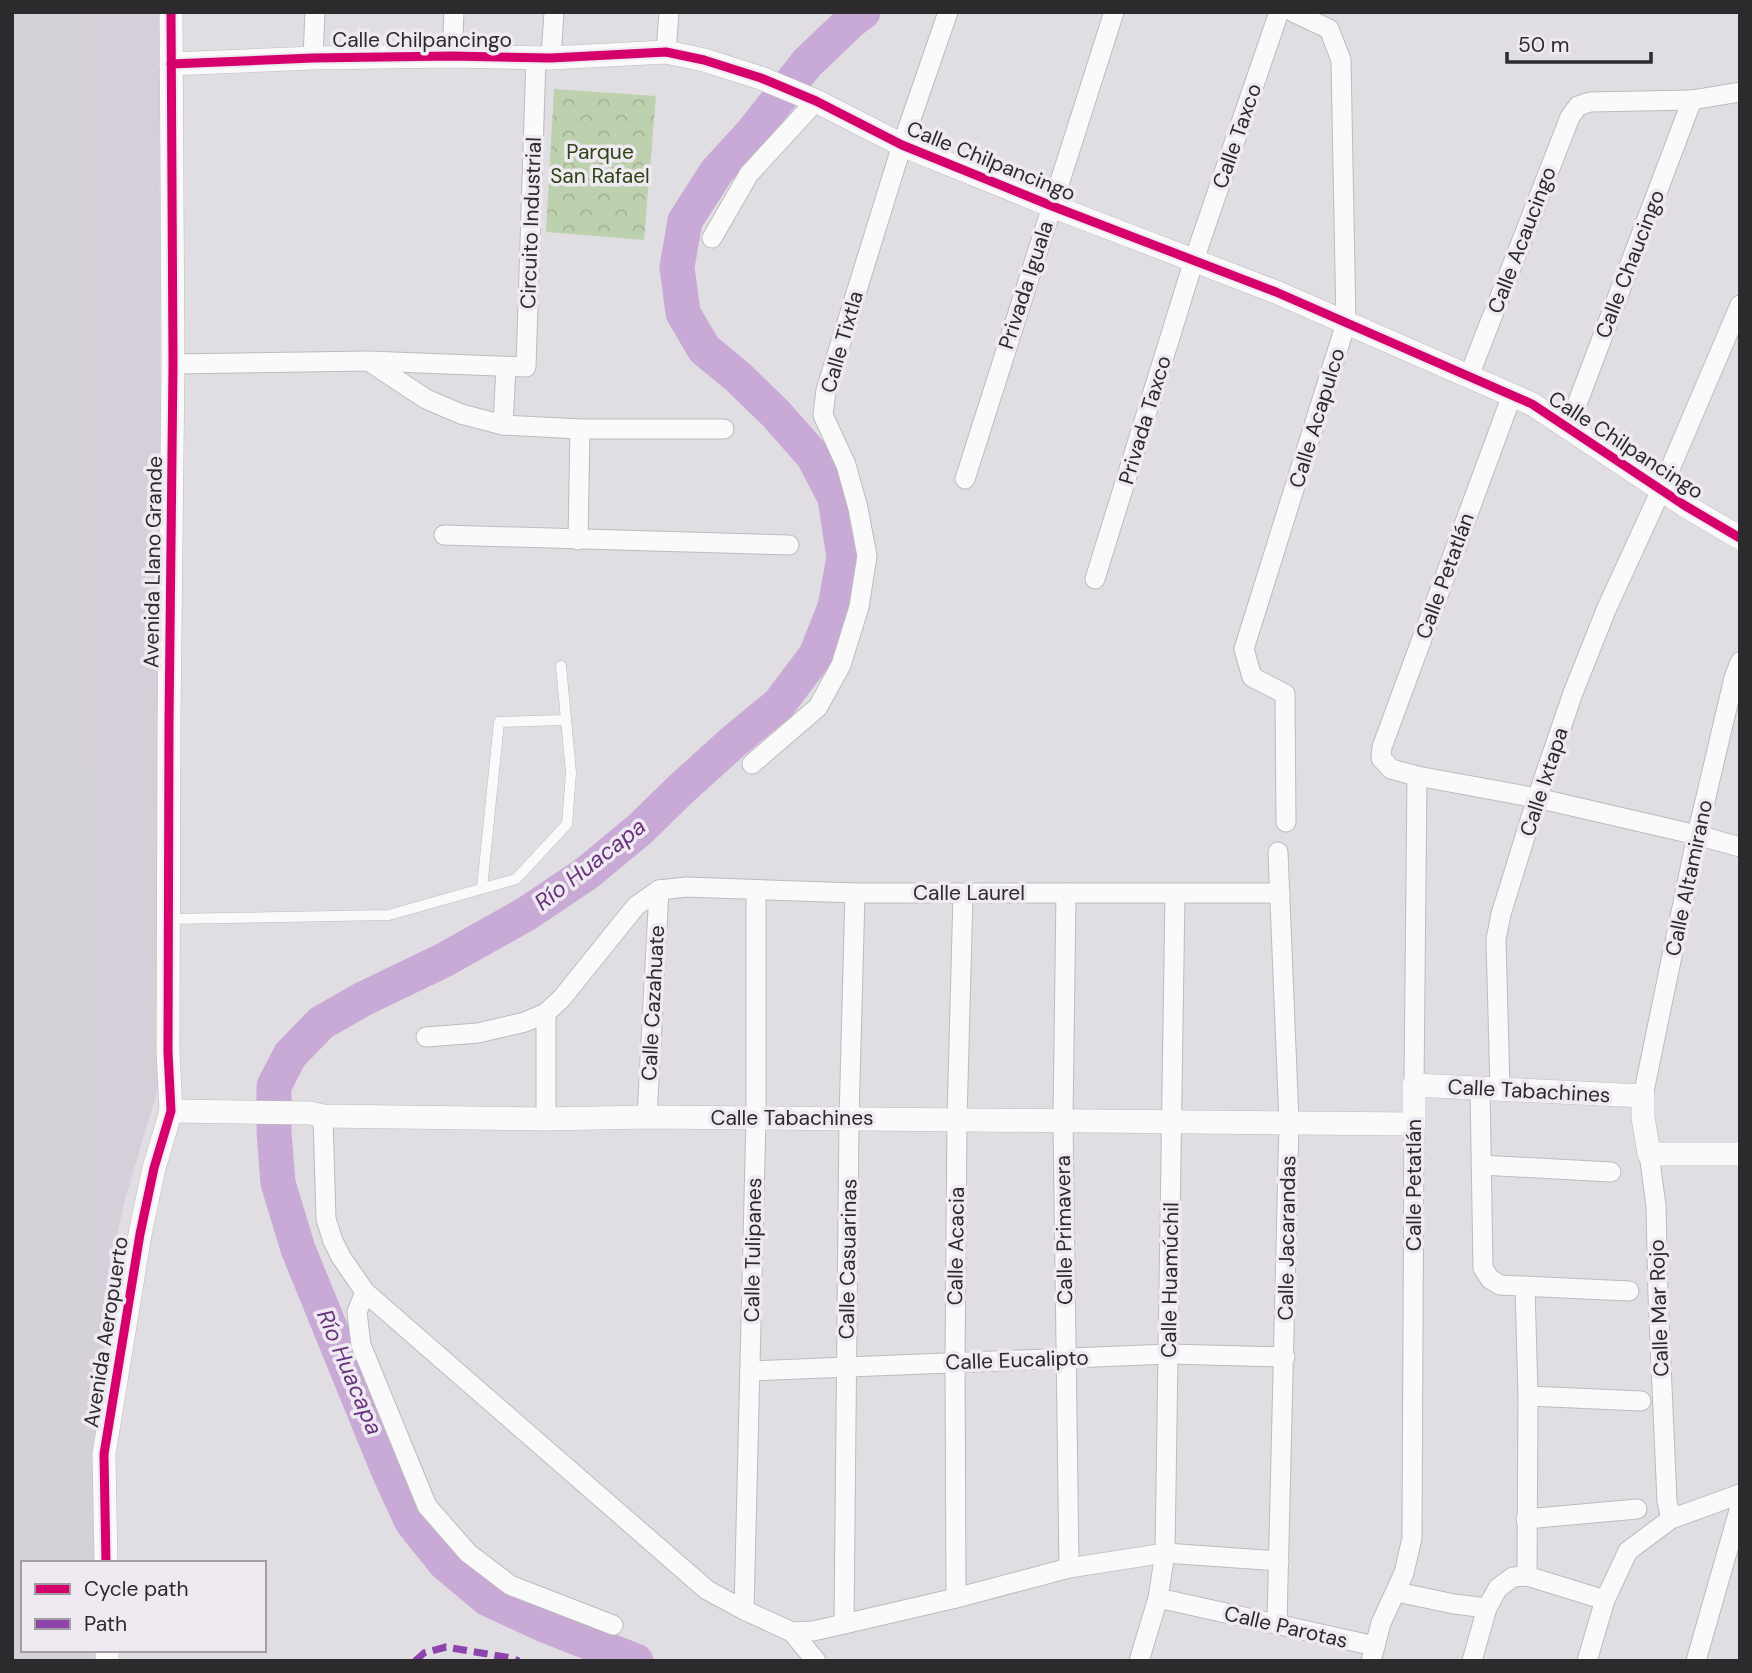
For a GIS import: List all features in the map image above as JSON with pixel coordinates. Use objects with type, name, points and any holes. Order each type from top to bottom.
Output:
[{"type":"street","name":"Avenida Llano Grande","points":[[171,12],[173,364],[168,1052],[171,1111]]},
{"type":"street","points":[[313,58],[315,12]]},
{"type":"street","points":[[452,56],[454,12]]},
{"type":"street","points":[[543,58],[554,12]]},
{"type":"street","points":[[666,52],[669,12]]},
{"type":"street","name":"Calle Tixtla","points":[[752,764],[818,706],[841,665],[859,607],[867,556],[846,465],[823,415],[826,390],[902,145],[948,12]]},
{"type":"street","name":"Privada Iguala","points":[[965,479],[1114,12]]},
{"type":"street","name":"Calle Taxco","points":[[1195,260],[1279,12]]},
{"type":"street","name":"Calle Acapulco","points":[[1286,822],[1285,694],[1252,677],[1244,649],[1346,323],[1341,60],[1329,29],[1293,12]]},
{"type":"street","name":"Calle Chilpancingo","points":[[171,64],[313,58],[543,58],[666,52],[704,60],[761,78],[816,101],[902,145],[1276,292],[1532,404],[1661,490],[1740,538]]},
{"type":"street","name":"Circuito Industrial","points":[[506,367],[526,368],[543,58]]},
{"type":"street","points":[[1692,100],[1740,92]]},
{"type":"street","name":"Calle Acaucingo","points":[[1469,376],[1570,117],[1578,106],[1590,102],[1692,100]]},
{"type":"street","name":"Calle Chaucingo","points":[[1568,428],[1692,100]]},
{"type":"street","points":[[712,238],[749,174],[816,101]]},
{"type":"street","name":"Privada Taxco","points":[[1095,579],[1195,260]]},
{"type":"street","name":"Calle Ixtapa","points":[[1629,1291],[1500,1285],[1490,1279],[1483,1268],[1481,1165],[1490,1089],[1496,939],[1501,914],[1537,798],[1573,693],[1606,610],[1740,305]]},
{"type":"street","points":[[369,361],[426,398],[461,414],[503,425],[580,429],[724,429]]},
{"type":"street","points":[[173,364],[369,361],[506,367],[503,425]]},
{"type":"street","name":"Calle Petatlán","points":[[1396,1592],[1404,1573],[1412,1538],[1417,776],[1391,769],[1381,758],[1382,747],[1512,395]]},
{"type":"street","points":[[579,540],[580,429]]},
{"type":"street","points":[[444,535],[789,545]]},
{"type":"street","name":"Calle Altamirano","points":[[1643,1096],[1697,835],[1740,662]]},
{"type":"street","points":[[1417,776],[1537,798],[1740,847]]},
{"type":"street","name":"Calle Jacarandas","points":[[1277,1624],[1289,1122],[1278,852]]},
{"type":"street","name":"Calle Laurel","points":[[659,890],[686,887],[855,893],[1280,893]]},
{"type":"street","points":[[426,1037],[478,1033],[525,1022],[546,1013],[562,998],[636,906],[659,890]]},
{"type":"street","name":"Calle Cazahuate","points":[[647,1117],[659,890]]},
{"type":"street","name":"Calle Tulipanes","points":[[744,1610],[757,1118],[756,890]]},
{"type":"street","name":"Calle Casuarinas","points":[[844,1624],[849,1119],[855,893]]},
{"type":"street","name":"Calle Primavera","points":[[1066,893],[1063,1121],[1069,1568]]},
{"type":"street","name":"Calle Huamúchil","points":[[1165,1553],[1175,893]]},
{"type":"street","name":"Calle Acacia","points":[[956,1598],[957,1120],[963,894]]},
{"type":"street","points":[[545,1119],[546,1013]]},
{"type":"street","name":"Calle Tabachines","points":[[1414,1085],[1643,1096]]},
{"type":"street","name":"Calle Mar Rojo","points":[[1643,1096],[1643,1117],[1656,1206],[1657,1296],[1667,1501],[1671,1519]]},
{"type":"street","name":"Calle Tabachines","points":[[171,1111],[545,1119],[647,1117],[1414,1124]]},
{"type":"street","name":"Avenida Aeropuerto","points":[[106,1561],[104,1454],[139,1234],[154,1168],[171,1111]]},
{"type":"street","points":[[316,1114],[326,1219],[341,1257],[365,1292],[707,1590],[792,1632],[816,1661]]},
{"type":"street","points":[[1649,1154],[1740,1154]]},
{"type":"street","points":[[1481,1165],[1611,1172]]},
{"type":"street","points":[[1525,1286],[1528,1396],[1527,1576]]},
{"type":"street","points":[[365,1292],[357,1312],[361,1345],[427,1506],[468,1553],[510,1585],[613,1625]]},
{"type":"street","name":"Calle Eucalipto","points":[[750,1371],[1169,1354],[1285,1357]]},
{"type":"street","points":[[1528,1396],[1641,1401]]},
{"type":"street","points":[[1587,1661],[1605,1600],[1629,1551],[1671,1519],[1740,1494]]},
{"type":"street","points":[[1696,1661],[1740,1507]]},
{"type":"street","points":[[1526,1519],[1637,1508]]},
{"type":"street","points":[[792,1632],[813,1631],[844,1624],[1069,1568],[1165,1553],[1279,1561]]},
{"type":"street","points":[[1139,1661],[1158,1598],[1165,1553]]},
{"type":"street","points":[[1472,1661],[1487,1608],[1498,1588],[1513,1577],[1527,1576],[1605,1600]]},
{"type":"street","points":[[1396,1592],[1487,1608]]},
{"type":"street","name":"Calle Parotas","points":[[1158,1598],[1277,1624],[1373,1654],[1381,1623],[1396,1592]]},
{"type":"lane","points":[[169,919],[389,915],[516,879],[567,824],[571,773],[561,666]]},
{"type":"lane","points":[[482,888],[499,722],[566,720]]},
{"type":"shaded area","points":[[12,12],[159,12],[163,1047],[157,1092],[124,1203],[113,1253],[102,1376],[102,1561],[21,1561],[21,1652],[102,1652],[102,1661],[12,1661]]},
{"type":"green space","name":"Parque San Rafael","points":[[554,89],[656,96],[644,240],[546,232]]},
{"type":"waterway","name":"Río Huacapa","points":[[636,1661],[544,1625],[488,1599],[445,1563],[412,1522],[388,1470],[298,1249],[278,1183],[274,1086],[290,1055],[321,1023],[363,999],[444,960],[526,914],[587,873],[779,704],[816,655],[835,607],[844,557],[835,498],[813,456],[776,414],[704,349],[683,313],[677,267],[685,221],[717,171],[752,133],[807,63],[863,12]]},
{"type":"runway","points":[[27,12],[34,1561]]},
{"type":"runway","points":[[34,1652],[35,1661]]},
{"type":"marked path","points":[[415,1661],[424,1653],[446,1647],[519,1661]]},
{"type":"cycle path","points":[[106,1561],[104,1454],[140,1234],[154,1168],[171,1111],[168,1052],[173,364],[171,12]]},
{"type":"cycle path","points":[[171,64],[313,58],[551,58],[666,52],[704,60],[761,78],[816,101],[902,145],[1276,292],[1532,404],[1684,505],[1740,538]]}]
